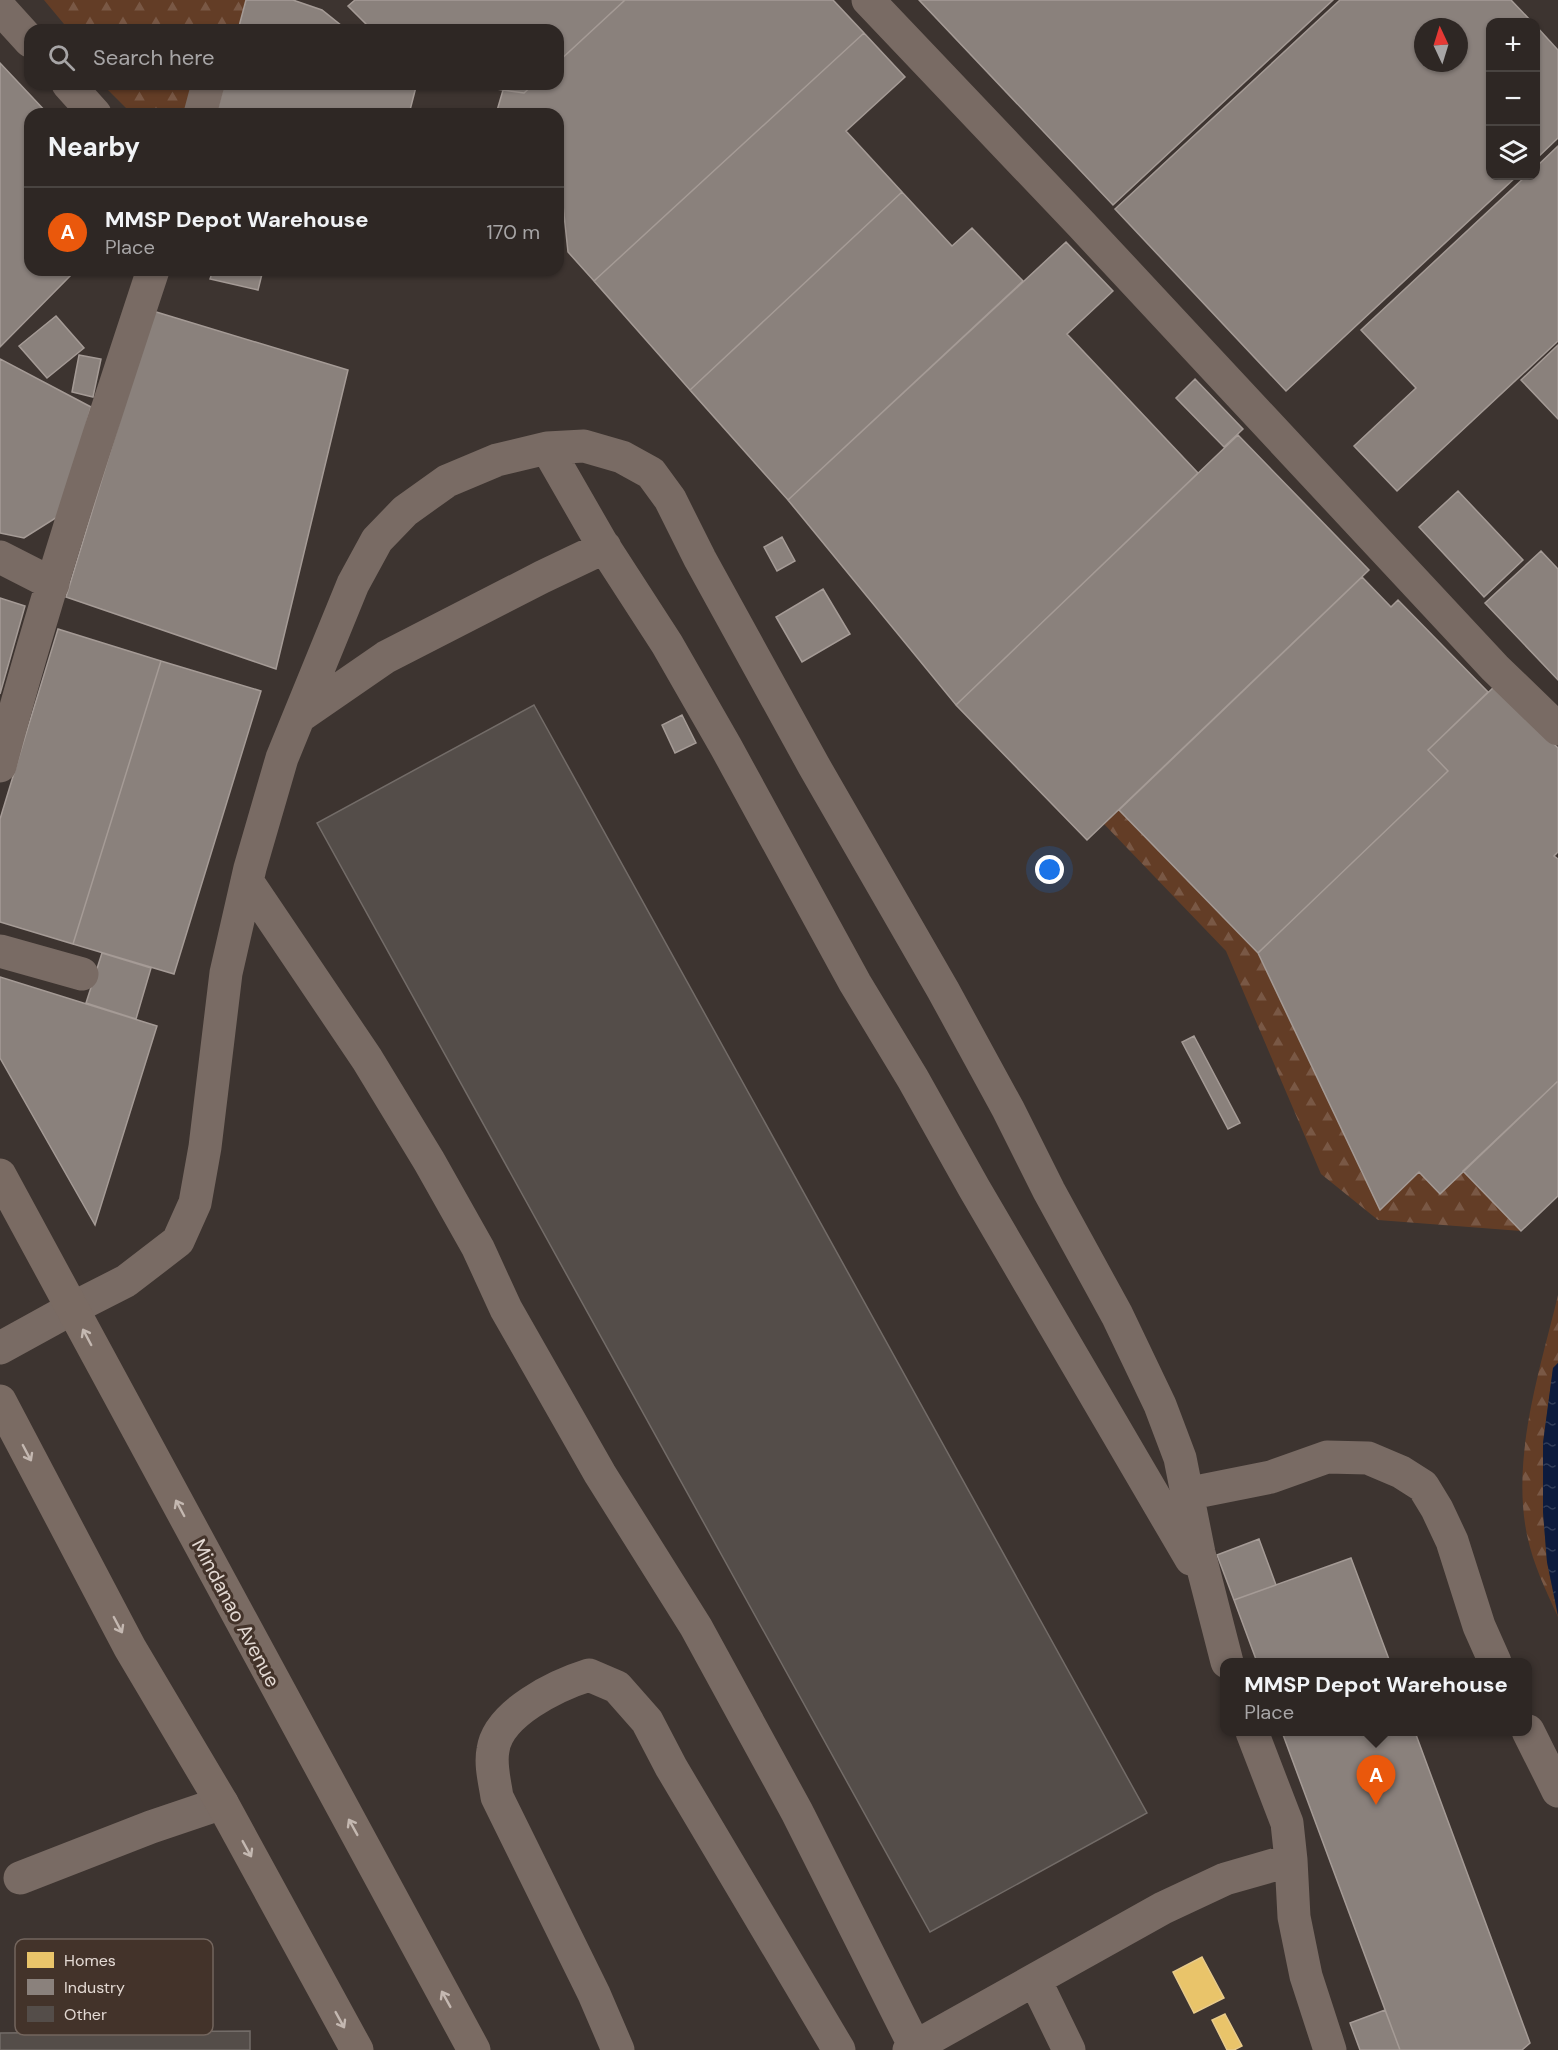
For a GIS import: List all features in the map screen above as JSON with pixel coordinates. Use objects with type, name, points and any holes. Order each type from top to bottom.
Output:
[{"type":"main road","name":"Mindanao Avenue","points":[[0,1174],[474,2050]]},
{"type":"main road","points":[[0,1401],[130,1648],[222,1803],[357,2050]]},
{"type":"lane","points":[[868,0],[1496,668],[1558,729]]},
{"type":"lane","points":[[0,8],[24,34]]},
{"type":"lane","points":[[73,90],[90,108]]},
{"type":"lane","points":[[202,108],[206,90]]},
{"type":"lane","points":[[0,766],[53,584],[151,276]]},
{"type":"lane","points":[[0,1348],[71,1308],[126,1281],[178,1241],[195,1203],[206,1147],[226,973],[247,881],[282,758],[353,584],[377,540],[405,511],[447,481],[497,460],[547,448],[584,446],[622,457],[651,473],[670,499],[700,560],[814,766],[943,990],[1117,1315],[1160,1405],[1180,1458],[1206,1584],[1226,1658]]},
{"type":"lane","points":[[547,448],[605,547],[667,644],[855,983],[1206,1584]]},
{"type":"lane","points":[[299,717],[386,657],[605,547]]},
{"type":"lane","points":[[0,557],[53,584]]},
{"type":"lane","points":[[247,881],[367,1059],[417,1141],[478,1248],[506,1309],[594,1464],[696,1627],[797,1812],[912,2049],[1163,1908],[1225,1879],[1291,1860]]},
{"type":"lane","points":[[0,951],[82,974]]},
{"type":"lane","points":[[1186,1494],[1271,1477],[1327,1457],[1368,1458],[1401,1472],[1423,1486],[1437,1509],[1452,1541],[1479,1626],[1493,1658]]},
{"type":"lane","points":[[618,2050],[594,1994],[497,1797],[492,1750],[502,1729],[533,1700],[565,1682],[589,1675],[617,1687],[647,1721],[671,1767],[839,2050]]},
{"type":"lane","points":[[1254,1736],[1287,1823],[1294,1917],[1306,1976],[1330,2050]]},
{"type":"lane","points":[[1530,1736],[1558,1791]]},
{"type":"lane","points":[[20,1878],[151,1827],[222,1803]]},
{"type":"lane","points":[[1035,1980],[1069,2050]]},
{"type":"green space","points":[[44,0],[246,0],[240,24],[64,24]]},
{"type":"green space","points":[[108,90],[222,90],[218,108],[126,108]]},
{"type":"green space","points":[[1119,810],[1258,953],[1380,1209],[1419,1172],[1440,1194],[1463,1171],[1521,1231],[1378,1220],[1321,1174],[1226,951],[1104,824]]},
{"type":"green space","points":[[1558,1295],[1558,1363],[1553,1368],[1543,1443],[1543,1512],[1547,1562],[1558,1617],[1540,1577],[1527,1535],[1523,1505],[1523,1475],[1525,1445],[1536,1383]]},
{"type":"water","points":[[1558,1363],[1558,1615],[1547,1562],[1543,1512],[1543,1443],[1553,1368]]},
{"type":"building: Homes","points":[[1202,1957],[1224,1998],[1194,2013],[1173,1972]]},
{"type":"building: Homes","points":[[1225,2014],[1242,2046],[1234,2050],[1227,2050],[1212,2020]]},
{"type":"building: Industry","points":[[246,0],[293,0],[322,10],[340,24],[240,24]]},
{"type":"building: Industry","points":[[355,0],[625,0],[564,56],[564,24],[366,24],[348,6]]},
{"type":"building: Industry","points":[[625,0],[833,0],[864,33],[594,281],[568,252],[564,214],[564,108],[498,108],[503,90],[524,93],[527,90],[564,90],[564,56]]},
{"type":"building: Industry","points":[[919,0],[1333,0],[1113,205]]},
{"type":"building: Industry","points":[[1340,0],[1511,0],[1528,18],[1486,18],[1486,180],[1513,180],[1286,391],[1115,209]]},
{"type":"building: Industry","points":[[1540,30],[1558,50],[1558,138],[1540,155]]},
{"type":"building: Industry","points":[[864,33],[905,77],[846,131],[902,192],[690,390],[594,281]]},
{"type":"building: Industry","points":[[0,63],[42,108],[24,108],[24,276],[70,276],[0,347]]},
{"type":"building: Industry","points":[[222,90],[415,90],[411,108],[218,108]]},
{"type":"building: Industry","points":[[503,90],[527,90],[524,93]]},
{"type":"building: Industry","points":[[1558,146],[1558,341],[1397,491],[1354,446],[1416,388],[1361,330],[1522,180],[1540,180],[1540,163]]},
{"type":"building: Industry","points":[[902,192],[952,246],[972,228],[1023,281],[788,500],[690,390]]},
{"type":"building: Industry","points":[[1066,242],[1113,291],[1067,334],[1198,473],[956,705],[788,500]]},
{"type":"building: Industry","points":[[211,276],[262,276],[258,290],[210,279]]},
{"type":"building: Industry","points":[[153,311],[348,370],[276,669],[66,597]]},
{"type":"building: Industry","points":[[56,316],[84,348],[47,378],[19,346]]},
{"type":"building: Industry","points":[[1558,345],[1558,419],[1521,380]]},
{"type":"building: Industry","points":[[79,355],[101,359],[93,397],[72,392]]},
{"type":"building: Industry","points":[[0,359],[91,407],[62,514],[24,538],[0,533]]},
{"type":"building: Industry","points":[[1195,379],[1243,429],[1224,447],[1176,398]]},
{"type":"building: Industry","points":[[1238,435],[1369,570],[1087,840],[956,705]]},
{"type":"building: Industry","points":[[1458,491],[1523,560],[1484,597],[1419,527]]},
{"type":"building: Industry","points":[[782,537],[795,561],[777,571],[764,547]]},
{"type":"building: Industry","points":[[1541,551],[1558,569],[1558,680],[1485,603]]},
{"type":"building: Industry","points":[[1362,577],[1391,607],[1398,600],[1488,692],[1428,750],[1448,771],[1258,953],[1119,810]]},
{"type":"building: Industry","points":[[823,589],[850,634],[802,662],[776,617]]},
{"type":"building: Industry","points":[[0,598],[25,606],[0,694]]},
{"type":"building: Industry","points":[[58,629],[161,661],[73,944],[0,922],[0,819]]},
{"type":"building: Industry","points":[[161,661],[261,691],[174,974],[73,944]]},
{"type":"building: Industry","points":[[1496,685],[1558,748],[1558,852],[1554,856],[1558,859],[1558,1081],[1440,1194],[1419,1172],[1380,1210],[1258,953],[1448,771],[1428,750]]},
{"type":"building: Industry","points":[[682,715],[696,743],[675,753],[662,725]]},
{"type":"building: Industry","points":[[102,953],[151,968],[136,1019],[86,1003]]},
{"type":"building: Industry","points":[[0,977],[157,1026],[95,1225],[0,1058]]},
{"type":"building: Industry","points":[[1194,1036],[1240,1123],[1228,1129],[1182,1042]]},
{"type":"building: Industry","points":[[1558,1081],[1558,1196],[1521,1231],[1463,1171]]},
{"type":"building: Industry","points":[[1259,1539],[1276,1585],[1234,1600],[1217,1555]]},
{"type":"building: Industry","points":[[1351,1558],[1388,1658],[1256,1658],[1234,1600]]},
{"type":"building: Industry","points":[[1283,1736],[1416,1736],[1530,2043],[1522,2050],[1400,2050]]},
{"type":"building: Industry","points":[[1385,2010],[1400,2050],[1360,2050],[1350,2023]]},
{"type":"building: Other","points":[[534,705],[1147,1813],[930,1932],[317,823]]},
{"type":"building: Other","points":[[213,2031],[250,2031],[250,2050],[0,2050],[0,2033],[15,2033],[15,2035],[213,2035]]},
{"type":"place","name":"MMSP Depot Warehouse","points":[[1376,1805]]}]
